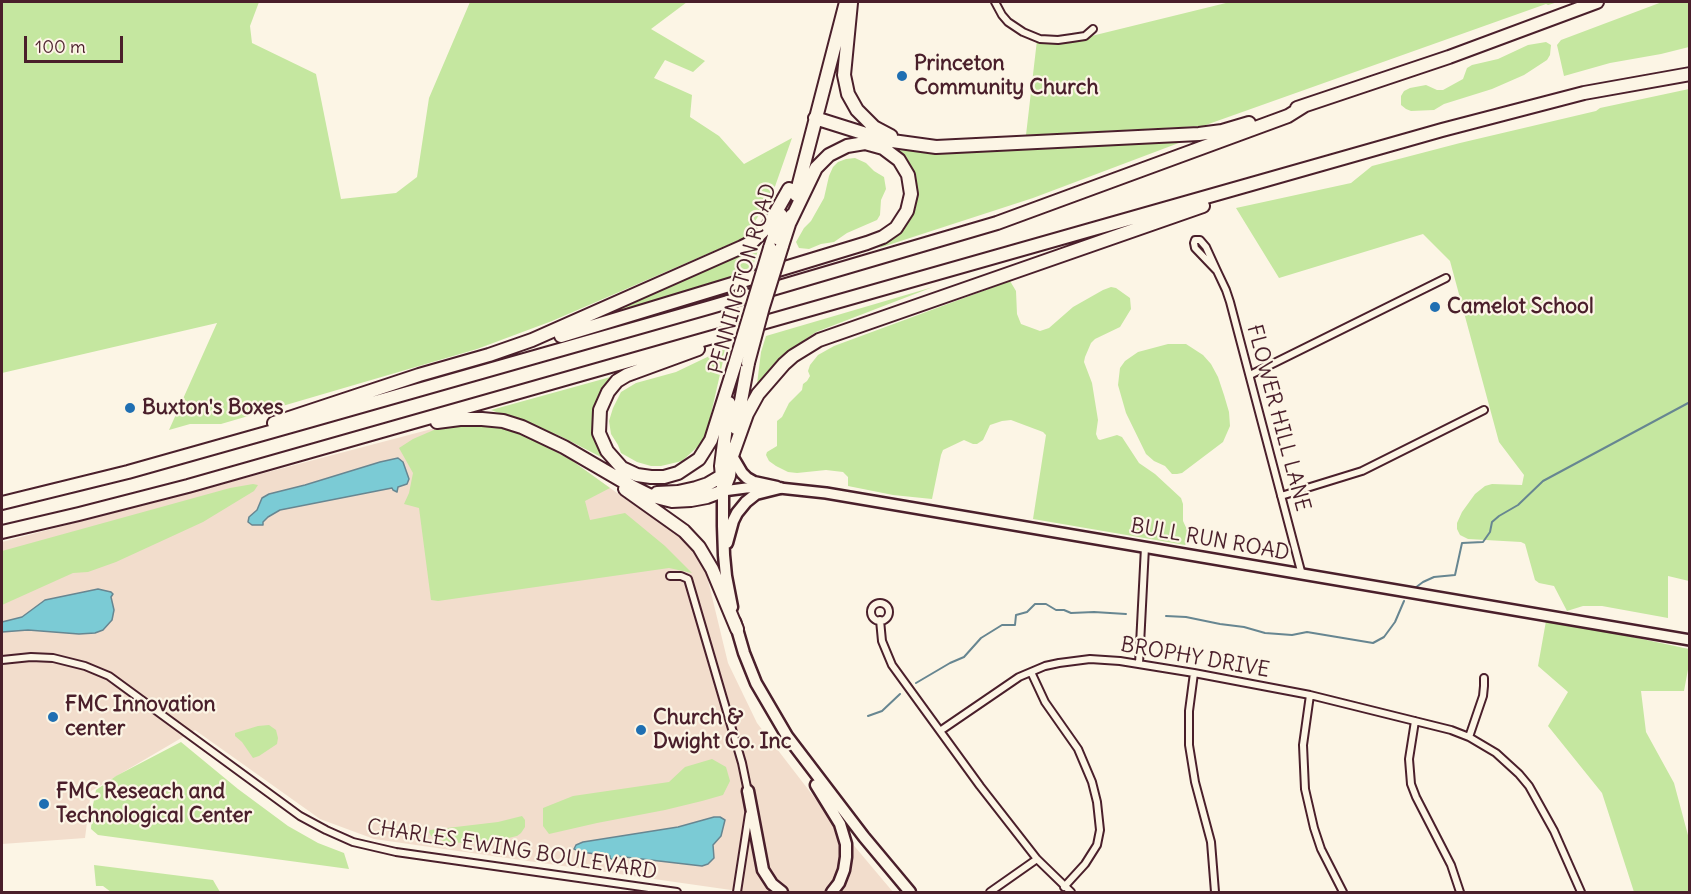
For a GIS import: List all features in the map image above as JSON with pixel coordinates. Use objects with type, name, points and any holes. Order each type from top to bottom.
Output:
[{"type":"highway","name":"PENNINGTON ROAD","points":[[723,491],[721,478],[724,436],[735,364],[750,309],[776,247],[790,222],[846,2]]},
{"type":"highway","points":[[851,2],[844,75],[852,103],[865,118],[885,134],[923,146]]},
{"type":"highway","points":[[815,118],[885,140],[936,147],[1199,134],[1229,129],[1304,106],[1449,57],[1597,2]]},
{"type":"highway","points":[[2,532],[133,500],[394,428],[1392,144],[1562,98],[1689,74]]},
{"type":"highway","points":[[2,503],[152,465],[677,317],[997,223],[1288,116],[1304,106]]},
{"type":"highway","name":"PENNINGTON ROAD","points":[[723,491],[731,462],[748,363],[763,308],[789,189],[815,118]]},
{"type":"highway","points":[[152,465],[419,375],[693,296],[883,237],[898,225],[907,211],[911,194],[908,175],[898,160],[883,148],[865,143],[846,146],[829,155],[813,172],[790,222]]},
{"type":"highway","points":[[638,489],[661,493],[678,492],[704,486],[721,478],[731,462],[747,414],[758,394],[784,364],[807,346],[819,340],[1197,208],[1392,144]]},
{"type":"highway","points":[[489,356],[569,325],[742,247],[768,226],[789,189]]},
{"type":"highway","points":[[735,364],[711,440],[701,456],[688,468],[668,476],[642,476],[622,468],[606,451],[600,439],[600,410],[608,392],[624,377],[833,302]]},
{"type":"highway","points":[[394,428],[460,419],[492,420],[513,424],[533,431],[656,497],[678,501],[704,498],[723,491]]},
{"type":"highway","points":[[578,455],[684,531],[694,541],[712,569],[737,629]]},
{"type":"main road","points":[[731,462],[754,482],[780,488]]},
{"type":"main road","points":[[724,555],[733,521],[741,507],[756,494],[780,488]]},
{"type":"main road","name":"PENNINGTON ROAD","points":[[723,491],[722,520],[726,576],[737,629],[756,683],[787,736],[864,837],[910,892]]},
{"type":"main road","points":[[787,736],[842,828],[846,853],[844,870],[835,890]]},
{"type":"main road","points":[[747,791],[763,870],[771,884],[782,892]]},
{"type":"street","points":[[995,2],[1008,22],[1040,39],[1058,40],[1085,36],[1093,29]]},
{"type":"street","name":"FLOWER HILL LANE","points":[[1217,271],[1195,248],[1195,240],[1199,239],[1205,244],[1217,271],[1230,302],[1302,575]]},
{"type":"street","points":[[1250,375],[1446,278]]},
{"type":"street","points":[[1281,496],[1367,469],[1484,410]]},
{"type":"street","name":"BULL RUN ROAD","points":[[723,491],[780,488],[826,493],[1689,640]]},
{"type":"street","points":[[1139,664],[1145,547]]},
{"type":"street","points":[[670,576],[681,576],[688,579],[742,763],[749,820],[737,892]]},
{"type":"street","points":[[880,620],[882,641],[892,665],[980,786],[1037,859],[1071,892]]},
{"type":"street","name":"CHARLES EWING BOULEVARD","points":[[2,660],[31,657],[53,658],[85,666],[109,676],[300,816],[326,831],[353,842],[396,852],[654,891],[677,892]]},
{"type":"street","name":"BROPHY DRIVE","points":[[940,731],[1006,684],[1031,672],[1059,663],[1082,659],[1104,659],[1139,664],[1310,695],[1451,730],[1482,744],[1502,758],[1529,786],[1554,831],[1581,892]]},
{"type":"street","points":[[1031,672],[1045,702],[1078,748],[1092,782],[1097,802],[1100,830],[1095,849],[1064,887]]},
{"type":"street","points":[[1194,673],[1189,745],[1195,782],[1211,842],[1215,892]]},
{"type":"street","points":[[1469,737],[1483,696],[1484,678]]},
{"type":"street","points":[[1310,695],[1303,745],[1305,789],[1321,849],[1343,892]]},
{"type":"street","points":[[1415,721],[1408,759],[1411,784],[1451,865],[1460,892]]},
{"type":"street","points":[[990,892],[1037,859]]},
{"type":"shaded area","points":[[443,426],[518,432],[571,460],[691,546],[706,572],[728,663],[757,723],[824,810],[893,892],[745,892],[374,839],[320,819],[195,730],[91,791],[85,838],[2,844],[2,542]]},
{"type":"green space","points":[[2,2],[259,2],[250,26],[252,43],[316,74],[341,199],[396,193],[417,177],[429,98],[470,2],[687,2],[651,29],[705,61],[693,72],[665,60],[654,78],[692,95],[690,117],[719,136],[744,164],[792,138],[772,195],[744,238],[552,321],[477,349],[221,424],[190,424],[169,430],[217,323],[2,373]]},
{"type":"green space","points":[[1230,2],[1558,2],[1546,4],[1203,126],[1026,135],[1037,40],[1067,42]]},
{"type":"green space","points":[[1662,2],[1689,2],[1689,47],[1610,63],[1564,76],[1557,45],[1561,40]]},
{"type":"green space","points":[[1546,42],[1551,45],[1547,60],[1524,75],[1492,89],[1444,104],[1434,110],[1411,111],[1401,105],[1401,96],[1410,88],[1426,85],[1443,90],[1463,79],[1467,68],[1472,65],[1498,59],[1528,45]]},
{"type":"green space","points":[[1689,89],[1689,581],[1668,576],[1668,618],[1602,606],[1583,606],[1567,611],[1554,586],[1535,580],[1525,544],[1468,539],[1460,535],[1457,529],[1462,512],[1475,494],[1485,486],[1492,484],[1522,485],[1524,475],[1499,442],[1450,261],[1423,234],[1279,278],[1236,208],[1351,183],[1372,166],[1596,111],[1600,108]]},
{"type":"green space","points":[[1192,138],[1033,198],[879,248],[916,208],[913,169],[898,150],[939,153]]},
{"type":"green space","points":[[855,158],[866,163],[884,177],[886,189],[877,220],[847,233],[834,242],[809,249],[799,248],[796,242],[824,198],[833,167],[838,162]]},
{"type":"green space","points":[[760,244],[751,272],[583,324]]},
{"type":"green space","points":[[1010,281],[1016,291],[1017,314],[1021,324],[1040,331],[1049,328],[1073,307],[1111,287],[1130,298],[1131,309],[1120,327],[1095,339],[1085,357],[1084,362],[1092,383],[1098,420],[1096,434],[1100,440],[1117,435],[1122,437],[1139,463],[1181,498],[1183,521],[1191,538],[1185,545],[1033,519],[1046,435],[1011,420],[990,425],[983,440],[977,444],[964,440],[943,450],[932,499],[893,495],[848,486],[848,477],[843,472],[826,470],[788,472],[769,461],[767,452],[777,446],[777,421],[782,417],[789,403],[802,390],[803,384],[810,376],[808,371],[810,365],[818,355],[834,346]]},
{"type":"green space","points":[[933,287],[816,332],[780,357],[757,384],[761,352],[766,336]]},
{"type":"green space","points":[[1168,344],[1186,344],[1203,355],[1211,364],[1224,395],[1230,426],[1223,442],[1182,473],[1177,474],[1172,474],[1165,466],[1146,454],[1126,413],[1118,385],[1120,368],[1125,361],[1138,352]]},
{"type":"green space","points":[[726,348],[705,440],[682,461],[661,466],[637,462],[621,453],[611,434],[609,421],[621,392],[636,383],[676,372]]},
{"type":"green space","points":[[614,376],[597,402],[592,425],[605,459],[560,436],[491,410]]},
{"type":"green space","points":[[481,424],[518,432],[571,460],[610,488],[585,501],[590,520],[625,513],[665,546],[692,573],[669,568],[438,601],[431,600],[419,508],[404,504],[413,473],[399,448],[443,426]]},
{"type":"green space","points":[[258,485],[254,491],[203,522],[116,562],[88,572],[73,573],[2,605],[2,551],[230,488]]},
{"type":"green space","points":[[1546,621],[1689,649],[1684,691],[1641,691],[1646,732],[1674,783],[1689,839],[1689,892],[1634,892],[1602,793],[1548,726],[1568,692],[1538,666]]},
{"type":"green space","points":[[269,725],[276,730],[277,744],[253,758],[235,733]]},
{"type":"green space","points":[[181,742],[288,826],[318,843],[344,853],[349,869],[98,835],[91,829],[96,790],[116,776]]},
{"type":"green space","points":[[712,759],[726,767],[730,781],[723,795],[665,810],[549,834],[543,826],[543,808],[573,796],[669,782],[685,767]]},
{"type":"green space","points":[[522,816],[525,820],[525,827],[521,833],[496,841],[446,842],[431,836],[429,832],[430,830],[498,822]]},
{"type":"green space","points":[[94,865],[213,880],[220,892],[111,892],[103,886],[96,886]]},
{"type":"water","points":[[398,458],[403,462],[409,479],[407,484],[398,487],[397,492],[392,488],[280,510],[268,517],[263,525],[252,525],[248,522],[262,498],[269,494]]},
{"type":"water","points":[[98,589],[113,594],[111,597],[114,610],[112,620],[103,630],[79,634],[28,630],[2,632],[2,622],[22,617],[45,600]]},
{"type":"water","points":[[714,817],[725,820],[721,836],[713,845],[714,858],[702,866],[616,856],[613,860],[610,856],[574,849],[576,845],[583,842],[678,827]]},
{"type":"waterway","points":[[1415,588],[1434,577],[1455,575],[1462,543],[1483,542],[1490,532],[1492,522],[1518,505],[1543,481],[1690,402]]},
{"type":"waterway","points":[[1166,616],[1186,617],[1265,633],[1292,635],[1307,632],[1373,643],[1384,637],[1395,622],[1404,601]]},
{"type":"waterway","points":[[916,683],[964,657],[981,638],[1002,625],[1015,625],[1016,615],[1027,612],[1035,604],[1046,604],[1056,610],[1071,613],[1126,614]]},
{"type":"waterway","points":[[868,716],[882,711],[900,694]]},
{"type":"place","name":"Princeton Community Church","points":[[902,76]]},
{"type":"place","name":"Camelot School","points":[[1435,307]]},
{"type":"place","name":"Buxton's Boxes","points":[[130,408]]},
{"type":"place","name":"FMC Innovation center","points":[[53,717]]},
{"type":"place","name":"Church & Dwight Co. Inc","points":[[641,730]]},
{"type":"place","name":"FMC Reseach and Technological Center","points":[[44,804]]}]
